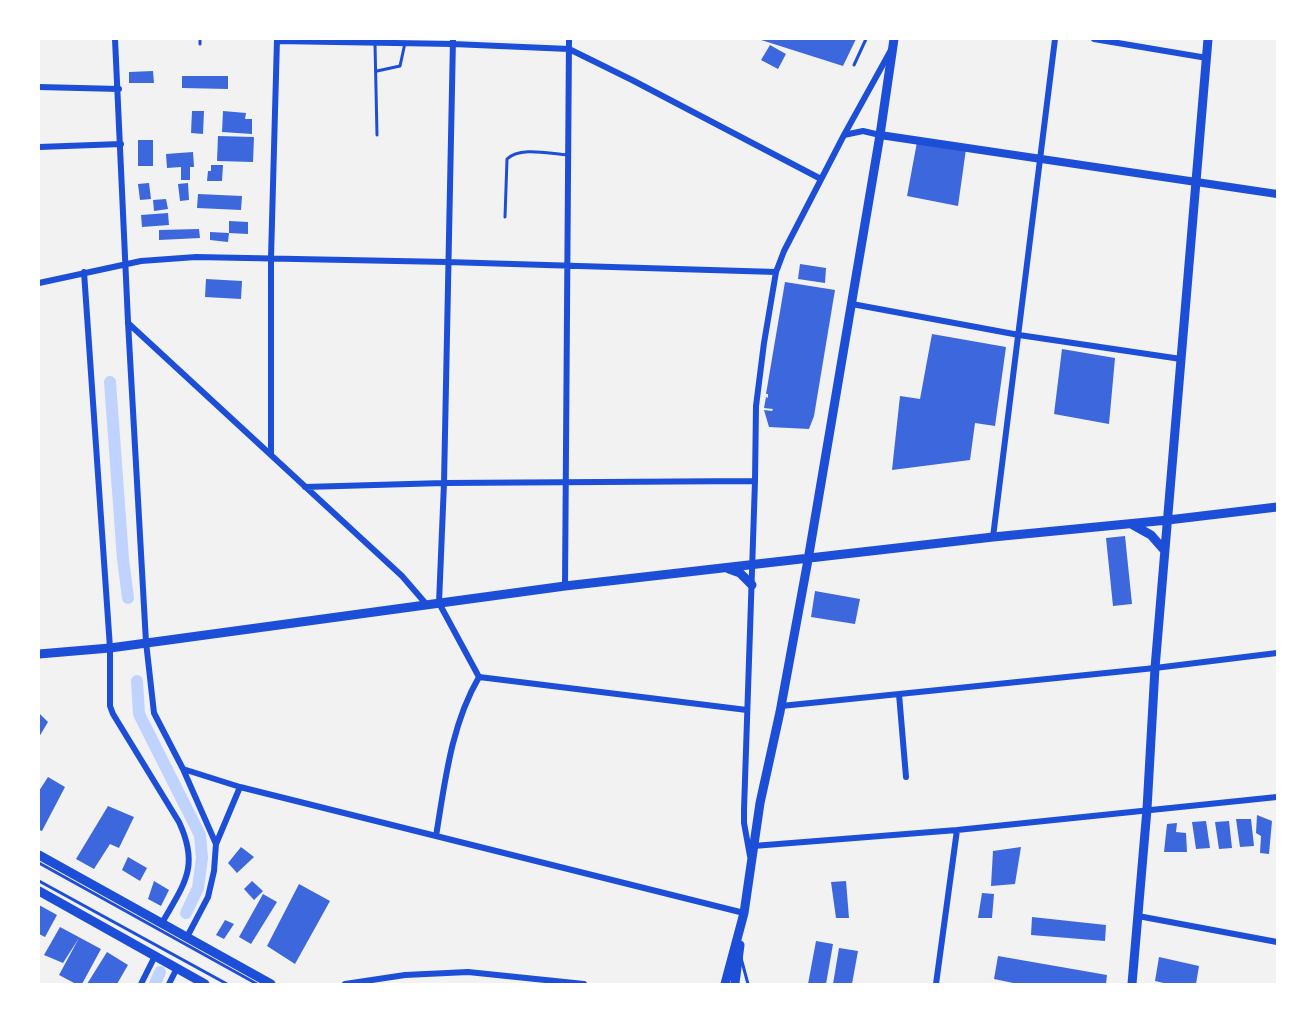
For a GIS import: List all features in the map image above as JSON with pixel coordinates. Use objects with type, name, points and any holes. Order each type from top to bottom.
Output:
[{"type":"main road","points":[[1132,984],[1147,809],[1155,668],[1208,39]]},
{"type":"main road","points":[[730,983],[739,954],[753,846],[808,560],[880,135],[893,43]]},
{"type":"main road","points":[[39,654],[110,648],[565,586],[723,567],[808,560],[993,537],[1277,507]]},
{"type":"main road","points":[[1131,524],[1151,535],[1165,551]]},
{"type":"main road","points":[[723,567],[740,573],[752,585]]},
{"type":"main road","points":[[39,855],[272,984]]},
{"type":"main road","points":[[39,891],[205,984]]},
{"type":"main road","points":[[730,983],[744,913]]},
{"type":"street","points":[[115,39],[128,322],[147,642],[154,713],[183,769],[216,843]]},
{"type":"street","points":[[565,586],[569,39]]},
{"type":"street","points":[[993,537],[1055,39]]},
{"type":"street","points":[[1094,39],[1207,58]]},
{"type":"street","points":[[271,455],[271,258],[277,40],[375,43],[453,42],[569,49],[821,180]]},
{"type":"street","points":[[453,42],[444,483],[439,603],[479,677]]},
{"type":"street","points":[[751,862],[744,823],[756,406],[776,272],[784,251],[893,43]]},
{"type":"street","points":[[39,87],[119,89]]},
{"type":"street","points":[[844,135],[863,131],[1277,194]]},
{"type":"street","points":[[39,147],[120,144]]},
{"type":"street","points":[[39,283],[125,264],[196,257],[776,272]]},
{"type":"street","points":[[84,272],[113,714],[179,822],[189,854],[185,881],[162,923]]},
{"type":"street","points":[[852,304],[1019,336],[1180,359]]},
{"type":"street","points":[[128,322],[402,576],[427,605]]},
{"type":"street","points":[[305,487],[444,483],[755,481]]},
{"type":"street","points":[[781,706],[1155,668],[1277,653]]},
{"type":"street","points":[[479,677],[747,710]]},
{"type":"street","points":[[436,836],[458,723],[479,677]]},
{"type":"street","points":[[899,694],[906,777]]},
{"type":"street","points":[[183,769],[240,787],[744,913]]},
{"type":"street","points":[[187,937],[208,897],[214,871],[216,843],[240,787]]},
{"type":"street","points":[[753,846],[957,830],[1277,797]]},
{"type":"street","points":[[936,984],[957,830]]},
{"type":"street","points":[[1138,916],[1277,942]]},
{"type":"street","points":[[141,984],[155,956]]},
{"type":"street","points":[[169,984],[177,968]]},
{"type":"street","points":[[346,984],[405,975],[468,972],[584,984]]},
{"type":"lane","points":[[854,65],[866,39]]},
{"type":"lane","points":[[375,43],[377,135]]},
{"type":"lane","points":[[377,71],[400,66],[405,43]]},
{"type":"lane","points":[[505,217],[507,159],[513,153],[568,155]]},
{"type":"lane","points":[[39,863],[256,984]]},
{"type":"lane","points":[[39,881],[227,984]]},
{"type":"lane","points":[[739,954],[744,963],[748,984]]},
{"type":"building","points":[[758,39],[856,39],[843,66]]},
{"type":"building","points":[[770,45],[786,54],[778,69],[761,60]]},
{"type":"building","points":[[153,71],[154,83],[129,83],[129,72]]},
{"type":"building","points":[[182,76],[228,76],[228,89],[182,88]]},
{"type":"building","points":[[192,111],[204,111],[203,134],[191,133]]},
{"type":"building","points":[[223,111],[246,113],[245,119],[252,119],[252,134],[222,132]]},
{"type":"building","points":[[218,136],[254,137],[253,162],[217,161]]},
{"type":"building","points":[[138,140],[153,140],[153,166],[138,166]]},
{"type":"building","points":[[917,142],[966,149],[958,206],[907,196]]},
{"type":"building","points":[[193,152],[194,167],[190,167],[190,180],[181,180],[181,167],[167,168],[166,154]]},
{"type":"building","points":[[211,165],[223,165],[222,181],[207,181]]},
{"type":"building","points":[[149,183],[151,199],[140,200],[138,184]]},
{"type":"building","points":[[188,183],[189,200],[180,201],[178,184]]},
{"type":"building","points":[[198,194],[242,196],[241,210],[197,208]]},
{"type":"building","points":[[166,199],[168,209],[154,211],[153,200]]},
{"type":"building","points":[[168,213],[169,225],[142,227],[141,215]]},
{"type":"building","points":[[229,221],[248,222],[248,234],[229,233]]},
{"type":"building","points":[[199,229],[200,238],[159,240],[159,230]]},
{"type":"building","points":[[210,232],[229,233],[228,242],[210,240]]},
{"type":"building","points":[[800,264],[826,268],[825,283],[798,279]]},
{"type":"building","points":[[206,279],[242,281],[241,299],[205,297]]},
{"type":"building","points":[[785,282],[835,290],[814,416],[809,429],[769,427],[764,410],[772,411],[773,409],[764,408],[766,397],[768,398],[766,394]]},
{"type":"building","points":[[932,334],[1006,347],[995,426],[975,423],[970,460],[892,470],[900,396],[920,399]]},
{"type":"building","points":[[1062,349],[1115,358],[1109,424],[1054,414]]},
{"type":"building","points":[[1125,536],[1132,604],[1113,606],[1106,538]]},
{"type":"building","points":[[815,591],[860,599],[855,624],[811,617]]},
{"type":"building","points":[[39,713],[48,722],[39,737]]},
{"type":"building","points":[[48,777],[65,787],[42,831],[39,830],[39,791]]},
{"type":"building","points":[[108,806],[134,817],[119,848],[110,844],[94,869],[76,859]]},
{"type":"building","points":[[1257,815],[1272,821],[1269,854],[1260,853],[1261,836],[1256,833]]},
{"type":"building","points":[[1236,819],[1251,819],[1254,846],[1240,847]]},
{"type":"building","points":[[1206,821],[1210,848],[1196,849],[1192,822]]},
{"type":"building","points":[[1229,821],[1232,848],[1219,849],[1215,822]]},
{"type":"building","points":[[1177,823],[1176,832],[1186,833],[1187,852],[1164,852],[1167,824]]},
{"type":"building","points":[[241,847],[254,857],[237,873],[228,863]]},
{"type":"building","points":[[1021,847],[1015,884],[991,886],[993,851]]},
{"type":"building","points":[[128,857],[147,868],[140,881],[122,870]]},
{"type":"building","points":[[154,881],[169,890],[161,906],[148,899]]},
{"type":"building","points":[[252,881],[263,891],[254,900],[244,889]]},
{"type":"building","points":[[846,881],[849,918],[836,918],[831,882]]},
{"type":"building","points":[[299,884],[330,901],[295,964],[267,946]]},
{"type":"building","points":[[982,893],[994,894],[992,918],[978,918]]},
{"type":"building","points":[[263,894],[277,902],[251,944],[239,937]]},
{"type":"building","points":[[39,905],[57,915],[45,937],[39,934]]},
{"type":"building","points":[[1032,917],[1106,925],[1105,941],[1031,935]]},
{"type":"building","points":[[225,920],[234,924],[224,939],[216,935]]},
{"type":"building","points":[[60,927],[101,949],[82,984],[76,984],[59,975],[79,938],[63,963],[44,955]]},
{"type":"building","points":[[816,941],[833,944],[826,984],[808,984]]},
{"type":"building","points":[[839,948],[858,951],[852,984],[833,984]]},
{"type":"building","points":[[107,952],[128,965],[117,984],[87,984]]},
{"type":"building","points":[[998,956],[1107,975],[1106,984],[1018,984],[994,979]]},
{"type":"building","points":[[1159,957],[1199,966],[1196,984],[1168,984],[1155,981]]},
{"type":"waterway","points":[[110,382],[128,598]]},
{"type":"waterway","points":[[137,681],[139,714],[200,835],[202,858],[198,888],[186,913]]},
{"type":"waterway","points":[[155,984],[160,972]]}]
